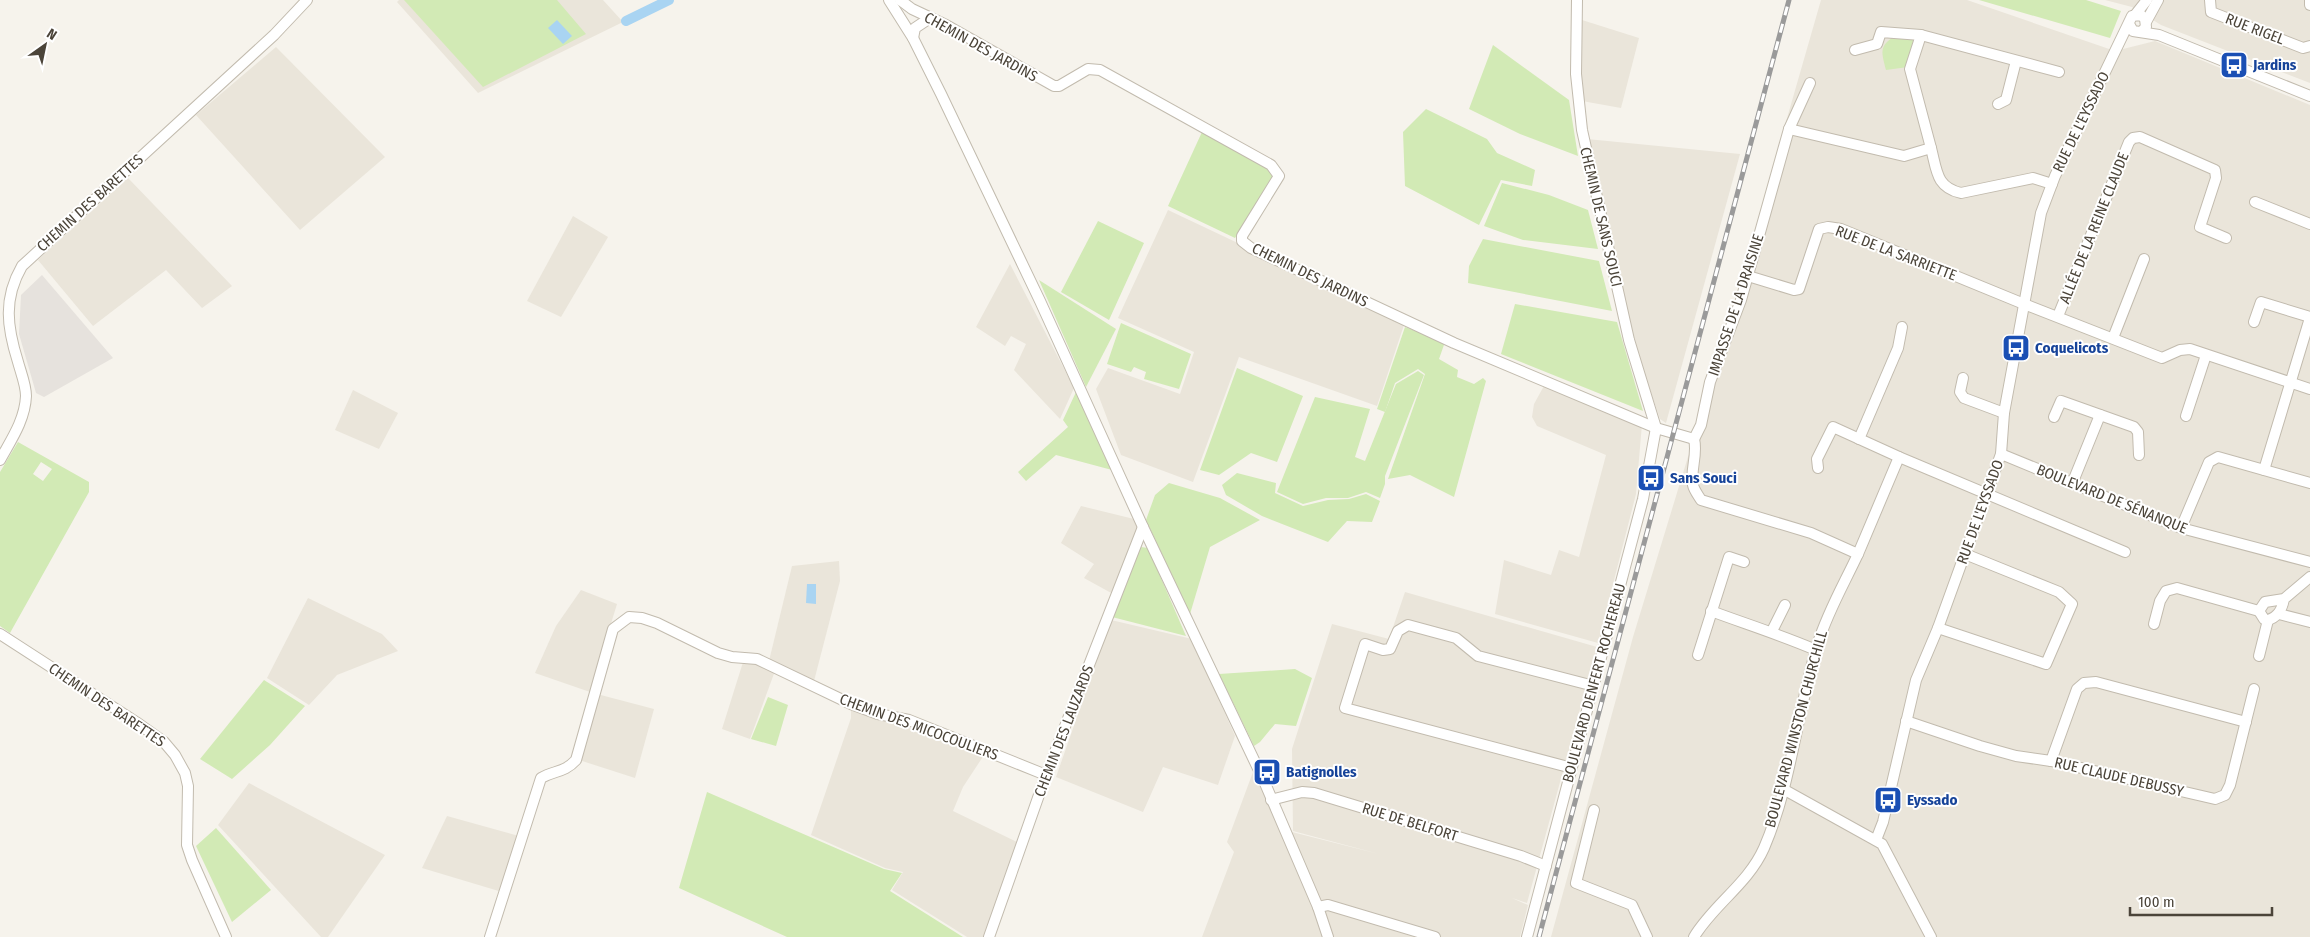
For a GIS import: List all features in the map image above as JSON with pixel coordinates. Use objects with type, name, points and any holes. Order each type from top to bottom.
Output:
[{"type":"street","name":"CHEMIN DES BARETTES","points":[[0,460],[18,427],[25,407],[24,381],[11,339],[7,309],[15,279],[22,266],[274,35],[307,0]]},
{"type":"street","points":[[889,0],[913,38],[1040,301],[1271,800],[1318,907],[1328,937]]},
{"type":"street","name":"CHEMIN DES JARDINS","points":[[900,0],[1054,86],[1059,86],[1088,69],[1100,70],[1272,165],[1279,176],[1245,228],[1242,236],[1242,241],[1251,248],[1454,343],[1656,428]]},
{"type":"street","name":"CHEMIN DE SANS SOUCI","points":[[1577,0],[1576,74],[1588,165],[1629,340],[1656,428]]},
{"type":"street","points":[[2139,27],[2141,15],[2135,15],[2147,0]]},
{"type":"street","points":[[2139,27],[2158,0]]},
{"type":"street","name":"RUE RIGEL","points":[[2210,0],[2211,12],[2303,48],[2310,46]]},
{"type":"street","points":[[2310,0],[2310,5]]},
{"type":"street","points":[[913,38],[915,28],[930,18]]},
{"type":"street","points":[[2139,27],[2310,96]]},
{"type":"street","name":"RUE DE L'EYSSADO","points":[[1876,840],[1883,822],[1916,680],[1938,628],[2001,454],[2004,413],[2041,213],[2052,184],[2120,41],[2139,27]]},
{"type":"street","points":[[1855,50],[1877,44],[1881,32],[1921,35],[2059,72]]},
{"type":"street","points":[[1921,35],[1910,69],[1941,183],[1950,191],[1961,194],[2033,178],[2052,184]]},
{"type":"street","points":[[1998,104],[2006,100],[2016,61]]},
{"type":"street","name":"IMPASSE DE LA DRAISINE","points":[[1694,439],[1701,425],[1710,382],[1748,276],[1789,129],[1810,83]]},
{"type":"street","points":[[1789,129],[1904,156],[1931,148]]},
{"type":"street","name":"ALLÉE DE LA REINE CLAUDE","points":[[2058,316],[2129,142],[2133,138],[2140,137],[2215,170],[2216,178],[2200,227],[2226,238]]},
{"type":"street","points":[[2255,202],[2310,224]]},
{"type":"street","name":"RUE DE LA SARRIETTE","points":[[1748,276],[1794,290],[1799,289],[1819,230],[1828,227],[1841,229],[2024,304]]},
{"type":"street","points":[[2112,338],[2144,259]]},
{"type":"street","points":[[2254,322],[2261,302],[2310,317],[2264,470]]},
{"type":"street","points":[[2024,304],[2162,358],[2180,350],[2190,349],[2310,389]]},
{"type":"street","points":[[1859,439],[1898,348],[1902,327]]},
{"type":"street","points":[[2186,416],[2206,355]]},
{"type":"street","points":[[1963,378],[1960,392],[1964,398],[2004,413]]},
{"type":"street","points":[[2054,417],[2061,401],[2134,427],[2138,432],[2138,456]]},
{"type":"street","points":[[2072,484],[2100,416]]},
{"type":"street","points":[[1818,468],[1817,459],[1833,427],[1899,458],[1987,493],[2124,552]]},
{"type":"street","points":[[1656,428],[1694,439],[1697,450],[1693,470],[1693,486],[1701,500],[1811,533],[1858,554]]},
{"type":"street","name":"BOULEVARD DENFERT ROCHEREAU","points":[[1527,937],[1643,499],[1656,428]]},
{"type":"street","name":"BOULEVARD DE SÉNANQUE","points":[[2001,454],[2181,528],[2310,562]]},
{"type":"street","points":[[2181,528],[2209,462],[2218,457],[2310,483]]},
{"type":"street","name":"BOULEVARD WINSTON CHURCHILL","points":[[1694,937],[1703,921],[1745,878],[1763,849],[1783,789],[1816,650],[1838,592],[1858,554],[1899,458]]},
{"type":"street","name":"CHEMIN DES LAUZARDS","points":[[989,937],[1046,775],[1143,527]]},
{"type":"street","points":[[1938,628],[2046,664],[2072,604],[2059,592],[1965,554]]},
{"type":"street","points":[[1698,655],[1729,557],[1744,562]]},
{"type":"street","points":[[2259,656],[2268,620],[2279,614],[2284,600],[2310,577]]},
{"type":"street","points":[[2154,624],[2160,601],[2166,591],[2177,588],[2259,611],[2260,615],[2268,620]]},
{"type":"street","points":[[2259,611],[2269,600],[2284,600]]},
{"type":"street","points":[[1772,631],[1785,605]]},
{"type":"street","points":[[1711,611],[1752,627],[1772,631],[1816,650]]},
{"type":"street","points":[[2279,614],[2310,622]]},
{"type":"street","name":"CHEMIN DES MICOCOULIERS","points":[[490,937],[541,778],[549,773],[567,769],[576,760],[613,629],[629,617],[642,618],[657,623],[732,658],[757,659],[851,704],[878,714],[908,720],[1046,775]]},
{"type":"street","points":[[1572,768],[1345,708],[1365,644],[1384,650],[1390,649],[1398,632],[1408,625],[1456,638],[1478,656],[1594,686]]},
{"type":"street","name":"CHEMIN DES BARETTES","points":[[0,634],[136,722],[164,742],[175,755],[185,773],[188,786],[187,845],[226,937]]},
{"type":"street","points":[[2051,761],[2077,689],[2084,683],[2096,682],[2246,722]]},
{"type":"street","name":"RUE CLAUDE DEBUSSY","points":[[1906,721],[1980,746],[2189,794],[2219,798],[2224,796],[2230,785],[2254,688]]},
{"type":"street","points":[[1783,789],[1876,840],[1888,854],[1932,937]]},
{"type":"street","name":"RUE DE BELFORT","points":[[1271,800],[1302,792],[1314,793],[1521,856],[1546,866]]},
{"type":"street","points":[[1594,810],[1576,883],[1632,905],[1646,937]]},
{"type":"street","points":[[1318,907],[1328,905],[1435,937]]},
{"type":"shaded area","points":[[399,0],[603,0],[623,22],[478,93],[397,2]]},
{"type":"shaded area","points":[[1821,0],[1967,0],[2115,51],[2155,41],[2310,105],[2310,937],[1551,937],[1633,637],[1716,365]]},
{"type":"shaded area","points":[[2105,0],[2310,0],[2310,83],[2161,25],[2132,7]]},
{"type":"shaded area","points":[[1582,20],[1639,38],[1621,108],[1582,101]]},
{"type":"shaded area","points":[[276,47],[385,157],[300,230],[196,115]]},
{"type":"shaded area","points":[[1587,139],[1740,154],[1666,423],[1660,419],[1635,346]]},
{"type":"shaded area","points":[[128,178],[232,286],[202,308],[166,270],[93,326],[38,260]]},
{"type":"shaded area","points":[[1168,210],[1405,322],[1377,406],[1239,357],[1193,482],[1121,455],[1096,389],[1108,368],[1180,394],[1194,352],[1118,318]]},
{"type":"shaded area","points":[[573,216],[608,237],[561,317],[527,301]]},
{"type":"shaded area","points":[[1010,264],[1074,388],[1060,419],[1014,370],[1026,344],[1011,336],[1005,346],[976,327]]},
{"type":"shaded area","points":[[42,275],[113,358],[44,397],[36,393],[19,334],[21,295]]},
{"type":"shaded area","points":[[1545,384],[1642,424],[1636,494],[1598,643],[1495,614],[1504,560],[1551,575],[1559,550],[1579,557],[1606,455],[1537,426],[1532,417],[1534,404]]},
{"type":"shaded area","points":[[353,390],[398,413],[379,449],[335,430]]},
{"type":"shaded area","points":[[1081,506],[1134,519],[1138,531],[1113,594],[1084,578],[1094,564],[1061,543]]},
{"type":"shaded area","points":[[839,561],[840,581],[814,681],[769,661],[792,566]]},
{"type":"shaded area","points":[[581,590],[617,604],[590,692],[535,673],[556,626]]},
{"type":"shaded area","points":[[1405,592],[1597,647],[1527,903],[1512,898],[1528,905],[1520,937],[1202,937],[1234,852],[1227,842],[1253,772],[1292,832],[1379,854],[1293,831],[1292,749],[1332,624],[1389,639]]},
{"type":"shaded area","points":[[308,598],[382,634],[398,651],[337,675],[309,705],[267,678]]},
{"type":"shaded area","points":[[1111,620],[1192,639],[1235,736],[1218,785],[1163,767],[1143,812],[1056,777]]},
{"type":"shaded area","points":[[744,659],[775,671],[750,739],[722,729]]},
{"type":"shaded area","points":[[597,694],[654,709],[635,778],[579,760]]},
{"type":"shaded area","points":[[851,706],[908,723],[984,755],[963,787],[953,811],[1019,843],[984,937],[967,937],[892,890],[903,872],[885,868],[811,835],[851,718]]},
{"type":"shaded area","points":[[249,783],[385,855],[328,937],[321,937],[218,825]]},
{"type":"shaded area","points":[[447,816],[519,836],[502,892],[422,868]]},
{"type":"green space","points":[[404,0],[557,0],[586,34],[483,87]]},
{"type":"green space","points":[[1979,0],[2086,0],[2121,11],[2110,38]]},
{"type":"green space","points":[[1895,36],[1914,39],[1908,67],[1886,70],[1883,50],[1886,43]]},
{"type":"green space","points":[[1493,45],[1569,100],[1578,156],[1520,134],[1469,109]]},
{"type":"green space","points":[[1426,109],[1487,139],[1497,153],[1535,170],[1532,186],[1501,180],[1479,225],[1405,186],[1403,132]]},
{"type":"green space","points":[[1202,132],[1271,170],[1274,180],[1235,238],[1168,206]]},
{"type":"green space","points":[[1502,183],[1549,195],[1588,210],[1598,249],[1523,240],[1484,226]]},
{"type":"green space","points":[[1098,221],[1144,243],[1109,320],[1061,292]]},
{"type":"green space","points":[[1483,239],[1599,261],[1612,311],[1468,283],[1469,266]]},
{"type":"green space","points":[[1039,280],[1116,329],[1086,387]]},
{"type":"green space","points":[[1515,304],[1617,322],[1643,411],[1501,354]]},
{"type":"green space","points":[[1121,323],[1191,354],[1179,389],[1144,379],[1146,372],[1134,367],[1131,372],[1107,364]]},
{"type":"green space","points":[[1405,327],[1445,342],[1439,359],[1458,370],[1457,377],[1474,384],[1483,378],[1486,381],[1454,497],[1410,475],[1388,479],[1425,374],[1418,369],[1395,383],[1385,412],[1377,409]]},
{"type":"green space","points":[[1237,368],[1303,396],[1277,462],[1251,453],[1219,475],[1200,470]]},
{"type":"green space","points":[[1418,371],[1424,375],[1385,476],[1385,484],[1380,498],[1366,492],[1348,498],[1326,498],[1303,504],[1277,492],[1315,397],[1370,409],[1355,457],[1365,461],[1396,384]]},
{"type":"green space","points":[[1076,392],[1112,470],[1056,455],[1026,481],[1018,472],[1068,427],[1063,420]]},
{"type":"green space","points":[[18,442],[89,482],[89,492],[10,633],[0,626],[0,472]],"holes":[[[41,462],[52,469],[43,481],[33,474]]]},
{"type":"green space","points":[[1237,473],[1276,483],[1275,493],[1303,506],[1328,500],[1349,499],[1366,494],[1380,501],[1372,522],[1347,521],[1328,542],[1262,516],[1226,495],[1222,485]]},
{"type":"green space","points":[[1169,483],[1220,498],[1260,520],[1210,547],[1190,614],[1146,520],[1155,495]]},
{"type":"green space","points":[[1141,547],[1148,548],[1186,636],[1112,617]]},
{"type":"green space","points":[[1295,669],[1312,678],[1296,726],[1275,724],[1260,742],[1254,746],[1219,674]]},
{"type":"green space","points":[[264,680],[305,706],[270,745],[232,779],[200,759]]},
{"type":"green space","points":[[768,697],[788,705],[776,746],[751,739]]},
{"type":"green space","points":[[707,792],[884,869],[902,873],[890,891],[963,937],[787,937],[679,888]]},
{"type":"green space","points":[[216,828],[271,890],[232,922],[196,846]]},
{"type":"water","points":[[557,20],[572,36],[563,44],[548,28]]},
{"type":"water","points":[[807,584],[816,584],[816,604],[806,603]]},
{"type":"waterway","points":[[626,21],[669,0]]},
{"type":"railway","points":[[1539,937],[1789,0]]},
{"type":"place","name":"Jardins","points":[[2234,65]]},
{"type":"place","name":"Coquelicots","points":[[2016,348]]},
{"type":"place","name":"Sans Souci","points":[[1651,478]]},
{"type":"place","name":"Batignolles","points":[[1267,772]]},
{"type":"place","name":"Eyssado","points":[[1888,800]]}]
